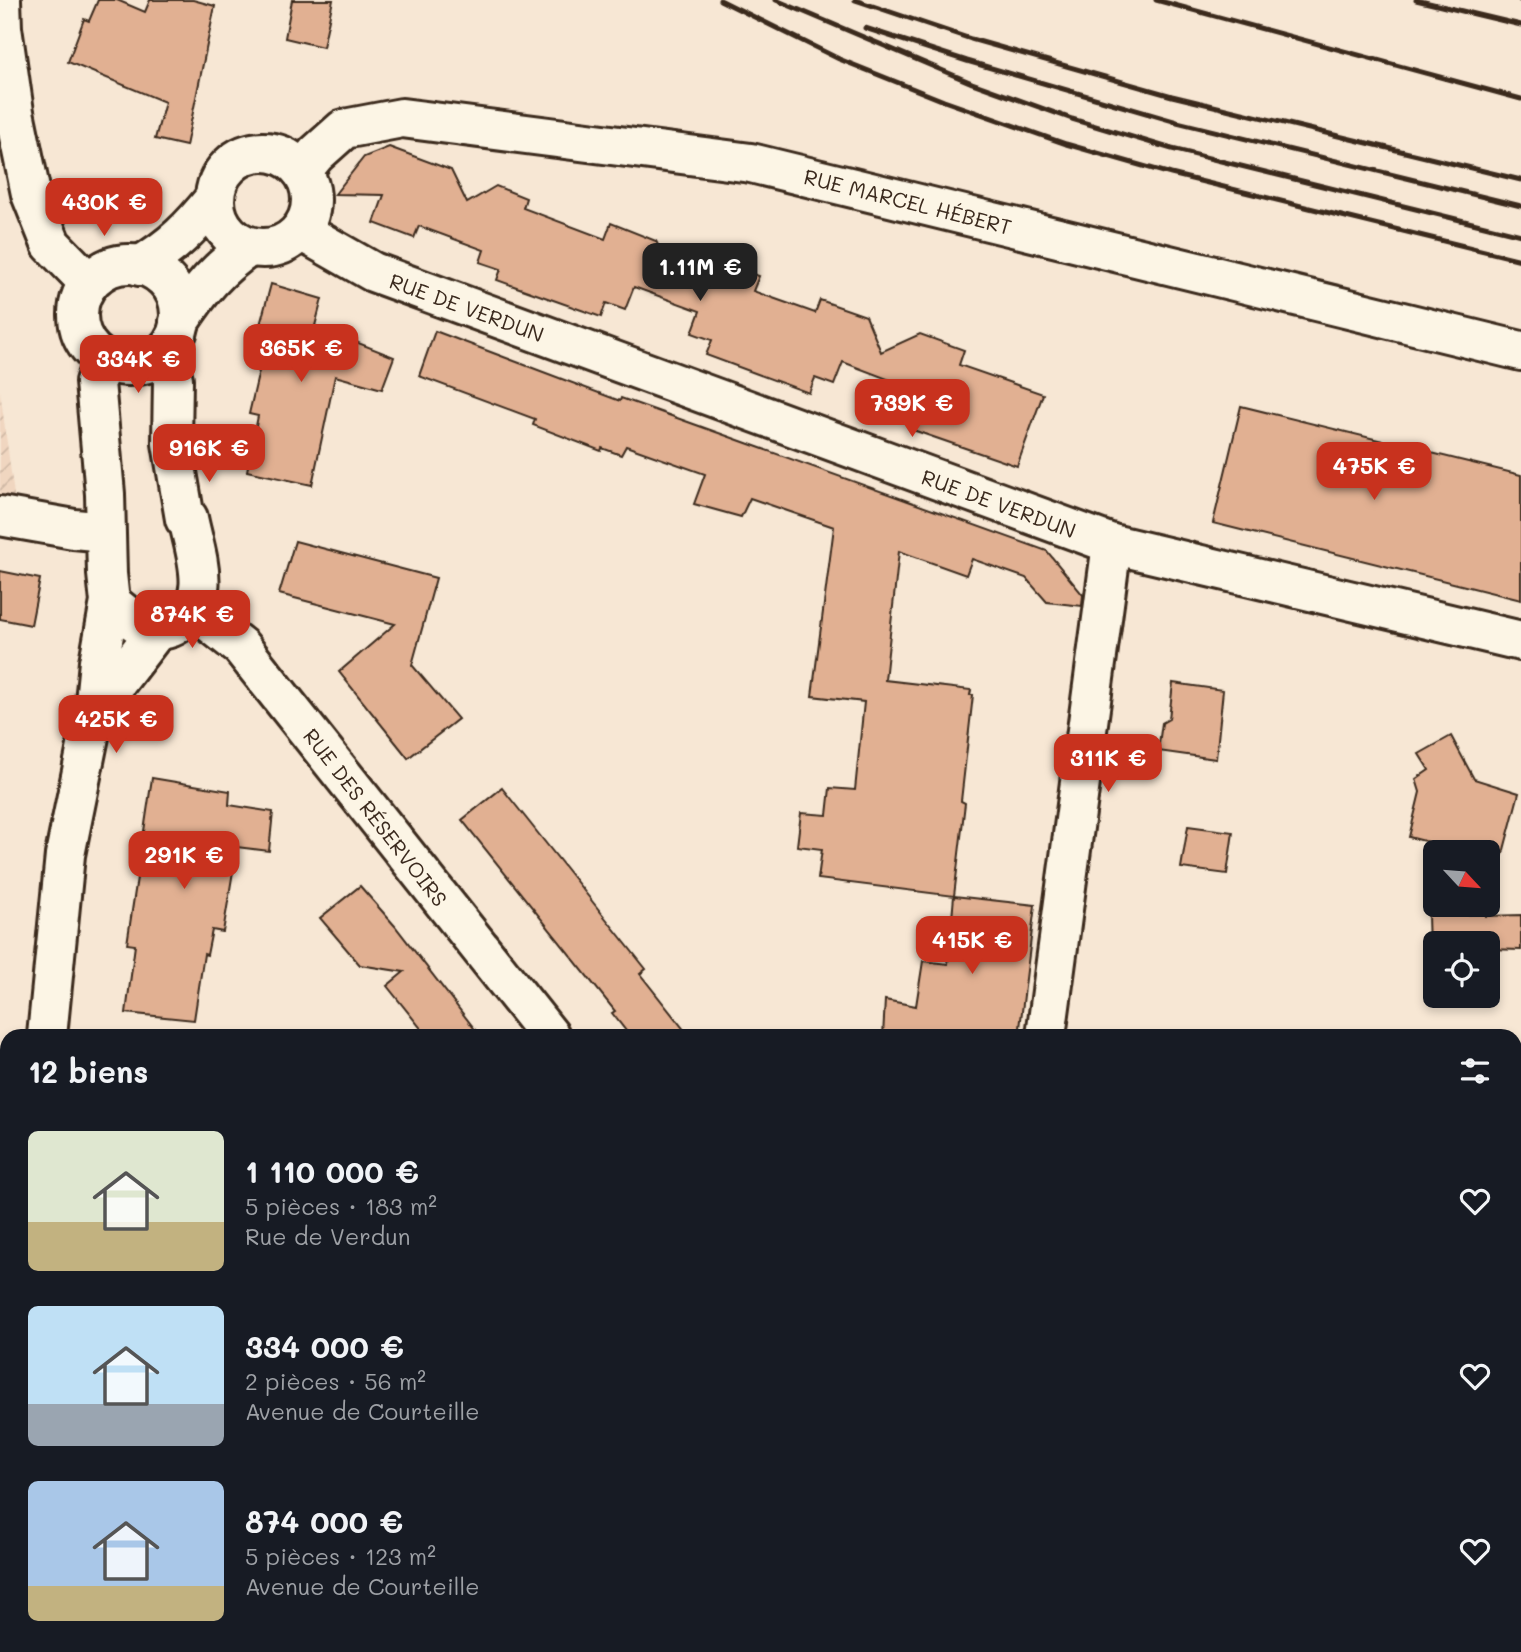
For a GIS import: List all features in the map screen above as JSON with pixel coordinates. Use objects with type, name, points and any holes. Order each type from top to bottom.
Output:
[{"type":"street","points":[[1,0],[2,28],[14,112],[31,194],[51,244],[89,284]]},
{"type":"street","name":"RUE MARCEL HÉBERT","points":[[302,171],[316,154],[344,129],[402,118],[751,163],[1521,351]]},
{"type":"street","points":[[262,152],[277,154],[290,160],[302,171],[309,185],[312,201],[309,217],[301,231],[290,240],[277,247],[249,247],[237,241],[220,223],[215,198],[217,185],[234,162],[246,155],[262,152]]},
{"type":"street","points":[[140,266],[166,250],[189,230],[215,198]]},
{"type":"street","name":"RUE DE VERDUN","points":[[301,231],[373,272],[1112,544],[1521,641]]},
{"type":"street","points":[[110,602],[146,628],[158,630],[171,628],[182,621],[200,594],[201,577],[187,518],[185,519],[172,443],[172,337],[179,301],[172,287],[161,275],[131,264],[115,265],[101,272],[89,284],[79,305],[79,329],[86,344],[97,356],[110,364],[127,367],[143,365],[157,358],[172,337],[202,287],[223,265],[249,247]]},
{"type":"street","points":[[48,1029],[65,855],[94,712],[99,662],[110,602],[104,532],[105,494],[95,383],[104,360]]},
{"type":"street","points":[[0,516],[104,532]]},
{"type":"street","points":[[1047,1029],[1112,544]]},
{"type":"street","name":"RUE DES RÉSERVOIRS","points":[[192,609],[241,647],[544,1029]]},
{"type":"street","points":[[94,712],[158,630]]},
{"type":"shaded area","points":[[0,391],[15,502],[0,499]]},
{"type":"building","points":[[98,0],[117,0],[145,12],[150,0],[193,0],[215,6],[186,146],[155,139],[165,102],[68,62],[84,19],[89,21]]},
{"type":"building","points":[[292,0],[333,0],[323,47],[285,38]]},
{"type":"building","points":[[389,147],[451,170],[467,203],[496,186],[526,198],[523,208],[605,239],[611,223],[656,241],[674,277],[714,260],[759,276],[753,291],[815,313],[820,300],[866,316],[881,352],[920,334],[964,350],[959,365],[1043,394],[1017,466],[913,430],[918,414],[899,408],[906,386],[843,362],[834,385],[815,378],[809,393],[706,355],[712,340],[692,333],[700,311],[634,287],[625,310],[606,303],[601,317],[497,280],[501,269],[480,262],[484,250],[419,226],[414,238],[374,223],[384,195],[335,194],[364,157]]},
{"type":"building","points":[[271,284],[322,299],[315,326],[394,357],[382,389],[335,376],[312,485],[247,471],[258,416],[249,414],[262,358],[252,355]]},
{"type":"building","points":[[435,331],[620,401],[621,398],[1047,551],[1083,595],[1082,606],[1047,602],[1026,578],[972,559],[966,575],[899,551],[885,680],[971,690],[970,695],[973,695],[961,801],[965,803],[954,896],[818,879],[822,849],[797,846],[801,813],[827,815],[830,788],[855,790],[864,702],[812,696],[834,527],[750,498],[741,517],[694,504],[705,474],[626,446],[621,455],[602,448],[601,451],[533,425],[535,419],[419,376]]},
{"type":"building","points":[[1241,406],[1521,475],[1521,600],[1213,523]]},
{"type":"building","points":[[295,541],[436,578],[412,665],[458,719],[408,758],[339,672],[395,624],[279,594]]},
{"type":"building","points":[[0,571],[40,579],[31,625],[0,619]]},
{"type":"building","points":[[1173,683],[1223,690],[1216,759],[1158,751],[1162,723],[1169,719]]},
{"type":"building","points":[[1451,736],[1474,779],[1519,793],[1501,861],[1500,840],[1423,841],[1409,837],[1420,792],[1416,779],[1429,770],[1419,754]]},
{"type":"building","points":[[152,778],[230,791],[229,805],[273,812],[269,851],[237,847],[223,932],[212,930],[207,955],[204,954],[194,1020],[126,1013],[135,945],[127,944]]},
{"type":"building","points":[[502,788],[646,969],[640,974],[683,1029],[625,1029],[612,1013],[615,1011],[462,820]]},
{"type":"building","points":[[1188,826],[1233,832],[1227,874],[1181,868]]},
{"type":"building","points":[[360,886],[395,926],[475,1029],[421,1029],[387,986],[404,972],[360,965],[320,918]]},
{"type":"building","points":[[954,896],[1035,905],[1020,1029],[883,1029],[885,1000],[916,1006],[923,961],[948,964]]},
{"type":"building","points":[[1521,915],[1521,950],[1500,949],[1500,931],[1428,931],[1428,917]]},
{"type":"railway","points":[[720,0],[839,59],[944,101],[1066,144],[1171,174],[1521,260]]},
{"type":"railway","points":[[776,0],[972,83],[1072,119],[1172,149],[1521,235]]},
{"type":"railway","points":[[855,0],[971,39],[1172,96],[1521,180]]},
{"type":"railway","points":[[1156,0],[1521,99]]},
{"type":"railway","points":[[1416,0],[1521,25]]},
{"type":"railway","points":[[865,28],[967,61],[1177,122],[1521,206]]}]
